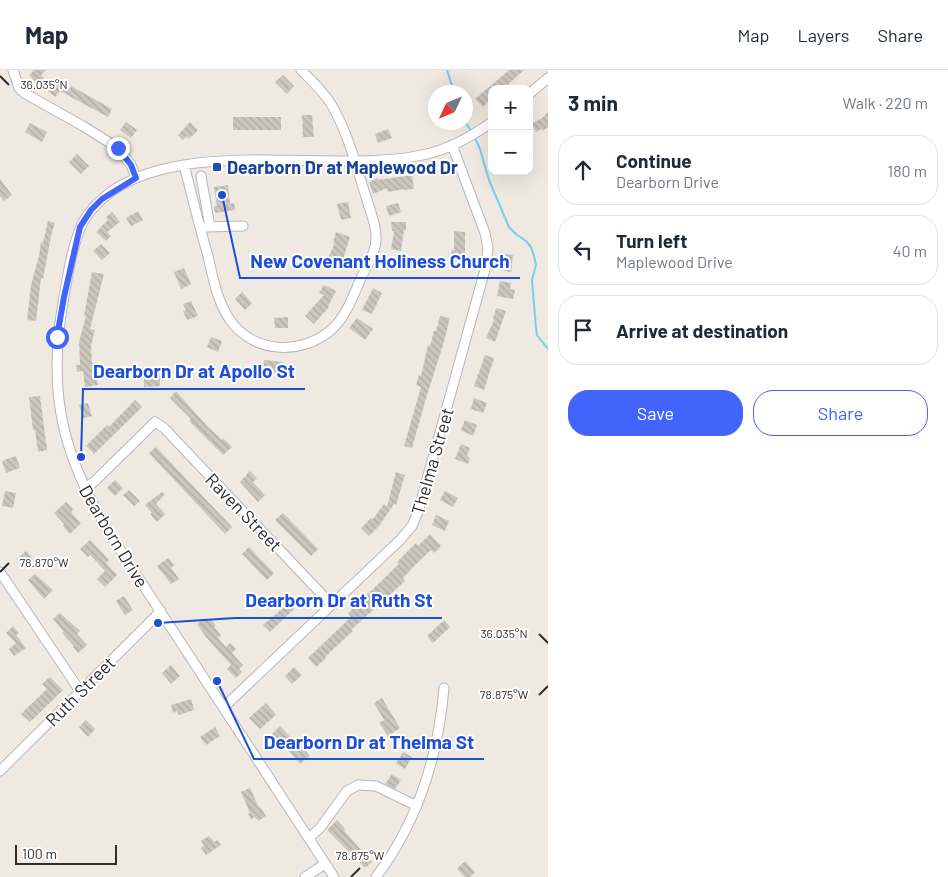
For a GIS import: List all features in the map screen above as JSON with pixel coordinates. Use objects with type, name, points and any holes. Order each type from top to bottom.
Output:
[{"type":"street","points":[[13,70],[19,88],[24,94],[83,126],[118,148],[131,165],[136,178]]},
{"type":"street","points":[[184,165],[222,307],[231,321],[243,334],[260,343],[276,347],[298,346],[316,340],[331,330],[342,317],[374,250],[376,230],[355,161],[337,116],[330,102],[314,82],[301,70]]},
{"type":"street","points":[[533,91],[548,78]]},
{"type":"street","name":"Dearborn Drive","points":[[334,877],[102,521],[85,489],[66,440],[60,409],[56,367],[59,326],[80,227],[91,210],[102,199],[136,178],[184,165],[222,160],[355,161],[408,158],[430,154],[452,145],[488,124]]},
{"type":"street","name":"Thelma Street","points":[[224,708],[400,540],[412,526],[418,512],[485,274],[488,248],[485,233],[452,145]]},
{"type":"street","points":[[201,176],[210,227]]},
{"type":"street","points":[[194,203],[206,202]]},
{"type":"street","points":[[200,227],[243,226]]},
{"type":"street","name":"Raven Street","points":[[85,489],[155,422],[164,428],[332,605]]},
{"type":"street","points":[[0,572],[80,691]]},
{"type":"street","name":"Ruth Street","points":[[0,771],[161,611]]},
{"type":"street","points":[[376,877],[403,838],[417,806],[429,770],[441,714],[444,688]]},
{"type":"street","points":[[309,838],[320,828],[347,791],[358,785],[376,786],[417,806]]},
{"type":"street","points":[[305,877],[326,864]]},
{"type":"building","points":[[34,70],[46,70],[41,75],[44,78],[38,85],[29,75]]},
{"type":"building","points":[[509,70],[524,70],[507,85],[491,85]]},
{"type":"building","points":[[283,75],[294,86],[287,94],[275,82]]},
{"type":"building","points":[[57,81],[68,91],[71,86],[112,109],[108,117],[60,91],[55,97],[48,91]]},
{"type":"building","points":[[488,88],[488,102],[483,107],[475,99]]},
{"type":"building","points":[[548,112],[548,127],[543,131],[541,129],[536,132],[533,123]]},
{"type":"building","points":[[302,115],[312,115],[314,137],[303,137]]},
{"type":"building","points":[[233,117],[281,117],[281,130],[233,130]]},
{"type":"building","points":[[126,122],[137,130],[131,138],[120,130]]},
{"type":"building","points":[[190,122],[198,130],[189,139],[187,136],[183,140],[178,135]]},
{"type":"building","points":[[30,123],[47,132],[42,142],[25,132]]},
{"type":"building","points":[[388,129],[392,138],[378,143],[375,134]]},
{"type":"building","points":[[77,154],[89,166],[81,174],[69,162]]},
{"type":"building","points":[[412,175],[414,189],[388,192],[387,188],[373,194],[369,182],[378,178],[378,180]]},
{"type":"building","points":[[0,179],[12,195],[4,201],[0,196]]},
{"type":"building","points":[[228,185],[230,204],[234,203],[235,210],[215,213],[214,206],[217,206],[214,187]]},
{"type":"building","points":[[348,202],[351,218],[341,220],[337,204]]},
{"type":"building","points":[[398,203],[401,212],[389,216],[386,206]]},
{"type":"building","points":[[138,211],[143,220],[131,226],[126,218]]},
{"type":"building","points":[[112,212],[120,222],[107,232],[111,236],[106,241],[96,232],[108,220],[106,217]]},
{"type":"building","points":[[48,221],[55,223],[43,279],[41,278],[36,321],[27,320],[31,285]]},
{"type":"building","points":[[391,222],[406,222],[401,251],[391,249],[394,231],[392,231]]},
{"type":"building","points":[[454,231],[465,232],[465,263],[450,261],[452,250],[454,251]]},
{"type":"building","points":[[336,232],[350,237],[341,266],[327,260],[335,243],[333,243]]},
{"type":"building","points":[[101,244],[110,253],[102,260],[93,251]]},
{"type":"building","points":[[501,254],[513,255],[511,272],[500,270]]},
{"type":"building","points":[[385,257],[396,260],[393,271],[382,268]]},
{"type":"building","points":[[184,268],[191,284],[181,289],[174,272]]},
{"type":"building","points":[[92,272],[104,274],[90,329],[95,330],[91,346],[92,363],[96,363],[98,385],[85,387],[83,371],[77,372],[76,365],[80,365],[79,342],[86,316],[84,316]]},
{"type":"building","points":[[500,281],[511,283],[510,289],[515,290],[513,299],[497,296]]},
{"type":"building","points":[[324,285],[336,291],[329,307],[314,324],[305,316],[324,295],[319,293]]},
{"type":"building","points":[[373,288],[382,293],[372,314],[362,310]]},
{"type":"building","points":[[242,292],[252,303],[245,310],[235,299]]},
{"type":"building","points":[[191,301],[198,316],[187,320],[183,311],[186,310],[183,304]]},
{"type":"building","points":[[496,308],[506,311],[495,342],[486,338],[494,320]]},
{"type":"building","points":[[440,316],[450,318],[412,448],[404,446],[421,387],[416,385],[419,375],[421,376],[428,345],[430,346]]},
{"type":"building","points":[[288,317],[288,328],[275,328],[274,318]]},
{"type":"building","points":[[357,318],[373,329],[365,340],[349,328]]},
{"type":"building","points":[[211,337],[222,341],[218,352],[207,347]]},
{"type":"building","points":[[485,355],[494,358],[484,390],[474,386]]},
{"type":"building","points":[[264,360],[283,362],[282,374],[263,371]]},
{"type":"building","points":[[151,374],[160,374],[160,386],[144,387],[144,377],[151,377]]},
{"type":"building","points":[[176,391],[208,427],[232,447],[223,455],[189,421],[191,419],[170,398]]},
{"type":"building","points":[[40,396],[47,450],[38,452],[29,397]]},
{"type":"building","points":[[474,398],[487,403],[483,413],[471,409]]},
{"type":"building","points":[[135,400],[142,407],[94,454],[86,446],[107,425],[109,427]]},
{"type":"building","points":[[88,403],[92,416],[83,418],[79,405]]},
{"type":"building","points":[[465,420],[477,425],[473,436],[461,430]]},
{"type":"building","points":[[461,444],[470,448],[467,456],[470,458],[468,464],[455,459]]},
{"type":"building","points":[[156,447],[232,527],[225,534],[149,453]]},
{"type":"building","points":[[16,456],[20,468],[6,473],[2,461]]},
{"type":"building","points":[[250,471],[257,478],[253,482],[265,495],[258,502],[240,482]]},
{"type":"building","points":[[396,472],[405,475],[396,505],[394,504],[379,526],[369,536],[361,528],[371,518],[373,519],[384,504],[387,507]]},
{"type":"building","points":[[115,480],[123,488],[115,496],[107,488]]},
{"type":"building","points":[[129,490],[140,501],[134,506],[123,495]]},
{"type":"building","points":[[5,491],[16,493],[13,508],[2,506]]},
{"type":"building","points":[[445,491],[458,498],[453,507],[440,500]]},
{"type":"building","points":[[162,492],[165,494],[156,504],[165,514],[157,522],[145,505]]},
{"type":"building","points":[[66,502],[73,509],[71,512],[81,523],[70,534],[54,513]]},
{"type":"building","points":[[283,513],[318,549],[311,556],[275,520]]},
{"type":"building","points":[[436,515],[449,521],[445,531],[432,525]]},
{"type":"building","points":[[430,534],[441,546],[434,553],[431,550],[415,565],[403,578],[405,581],[351,630],[353,631],[316,667],[308,658],[351,617],[348,613],[399,564],[397,562],[416,543],[418,546]]},
{"type":"building","points":[[90,540],[109,560],[106,563],[117,575],[105,587],[97,579],[105,571],[90,555],[88,557],[80,549]]},
{"type":"building","points":[[249,547],[274,573],[267,580],[242,554]]},
{"type":"building","points":[[26,551],[33,559],[24,567],[17,559]]},
{"type":"building","points":[[168,558],[174,565],[171,568],[179,579],[171,584],[157,566]]},
{"type":"building","points":[[35,574],[53,590],[44,599],[28,580]]},
{"type":"building","points":[[124,596],[133,610],[125,615],[116,601]]},
{"type":"building","points":[[289,603],[294,609],[270,632],[263,625]]},
{"type":"building","points":[[60,613],[80,631],[77,634],[87,645],[78,653],[53,619]]},
{"type":"building","points":[[206,618],[208,621],[211,619],[216,626],[214,627],[221,635],[218,638],[226,647],[230,643],[236,649],[232,653],[243,665],[239,669],[242,672],[236,678],[227,669],[231,665],[197,624]]},
{"type":"building","points":[[444,620],[450,627],[433,643],[427,636]]},
{"type":"building","points":[[13,626],[19,633],[16,635],[26,648],[14,656],[9,649],[16,643],[6,633]]},
{"type":"building","points":[[171,665],[180,676],[171,684],[162,673]]},
{"type":"building","points":[[294,667],[302,675],[292,684],[285,676]]},
{"type":"building","points":[[50,677],[63,690],[30,722],[21,714],[47,689],[42,684]]},
{"type":"building","points":[[382,698],[400,728],[388,736],[379,723],[384,720],[374,703]]},
{"type":"building","points":[[191,699],[194,710],[179,715],[177,711],[173,713],[171,705]]},
{"type":"building","points":[[266,703],[276,715],[260,729],[249,718]]},
{"type":"building","points":[[86,720],[95,729],[88,737],[79,727]]},
{"type":"building","points":[[280,726],[293,740],[295,738],[310,756],[300,764],[280,741],[276,744],[269,737]]},
{"type":"building","points":[[215,727],[220,736],[206,745],[200,737]]},
{"type":"building","points":[[403,752],[412,757],[405,769],[396,763]]},
{"type":"building","points":[[392,774],[401,780],[395,789],[385,784]]},
{"type":"building","points":[[250,788],[259,808],[266,816],[258,821],[255,817],[251,819],[248,814],[250,813],[241,792]]},
{"type":"building","points":[[337,820],[345,829],[344,831],[372,862],[365,868],[327,830]]},
{"type":"building","points":[[209,836],[214,842],[217,840],[221,845],[206,855],[201,848],[204,845],[201,841]]},
{"type":"building","points":[[465,861],[475,872],[470,877],[465,877],[457,869]]},
{"type":"waterway","points":[[447,70],[452,85]]},
{"type":"waterway","points":[[474,136],[489,180],[509,227],[531,247],[536,265],[532,280],[537,335],[548,349]]},
{"type":"place","name":"Dearborn Dr at Maplewood Dr","points":[[217,167]]},
{"type":"place","name":"New Covenant Holiness Church","points":[[222,195]]},
{"type":"place","name":"Dearborn Dr at Apollo St","points":[[81,457]]},
{"type":"place","name":"Dearborn Dr at Ruth St","points":[[158,623]]},
{"type":"place","name":"Dearborn Dr at Thelma St","points":[[217,681]]},
{"type":"route","points":[[57,337],[80,227],[91,210],[102,199],[136,178],[131,165],[118,148]]}]
